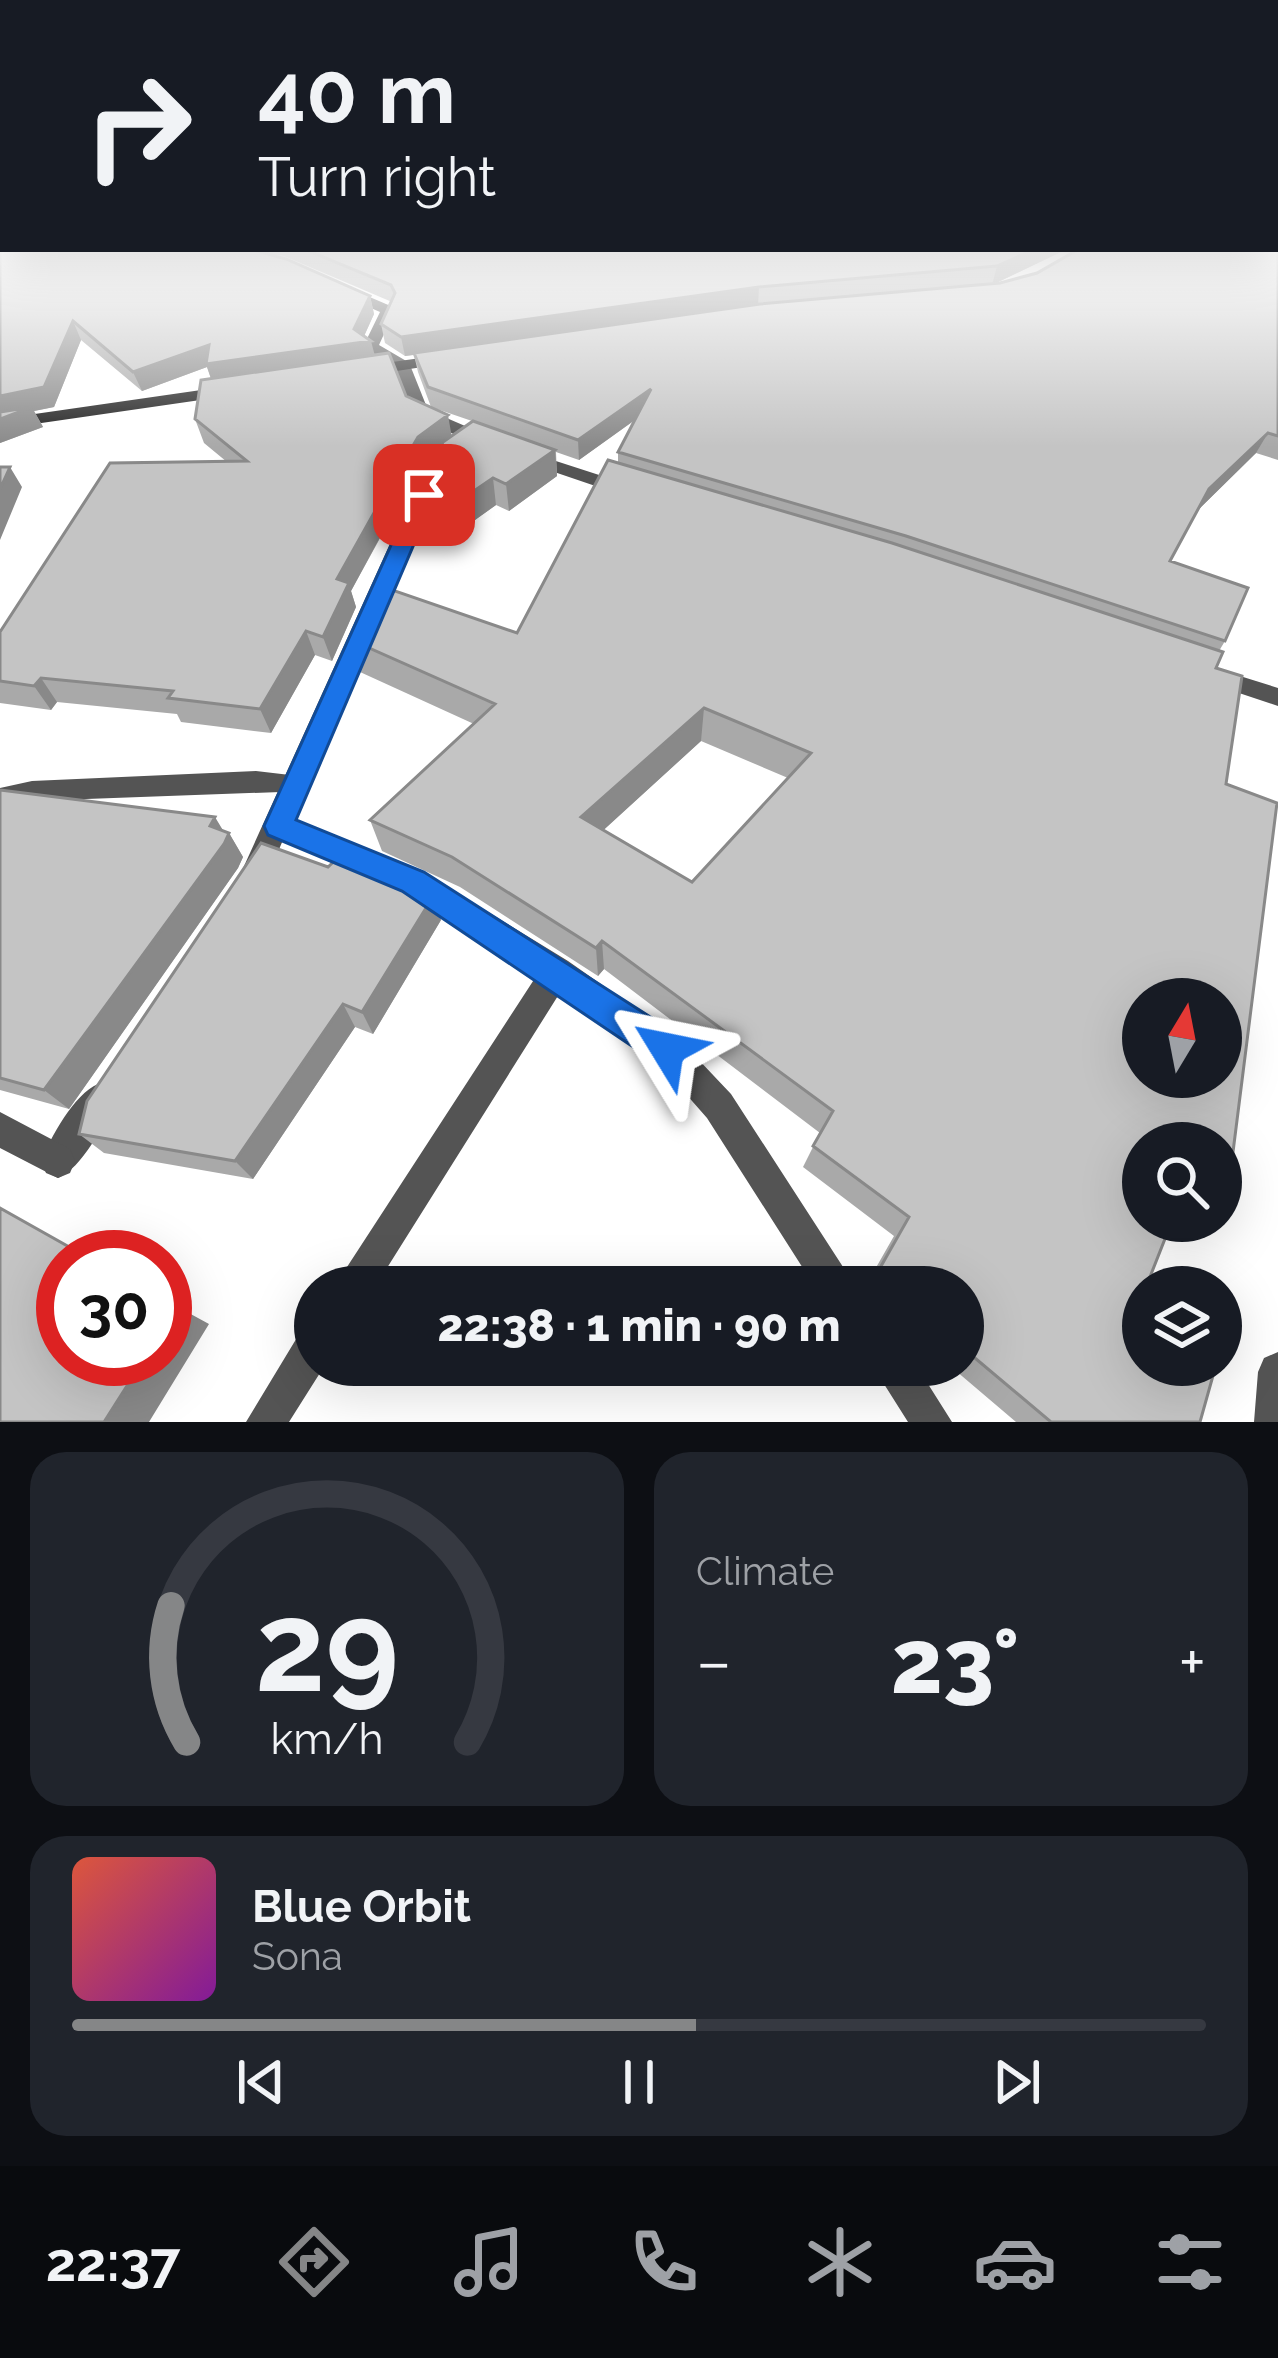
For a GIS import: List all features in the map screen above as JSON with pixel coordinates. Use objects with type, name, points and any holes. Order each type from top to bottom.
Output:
[{"type":"main road","points":[[355,372],[464,358]]},
{"type":"main road","points":[[0,424],[260,386]]},
{"type":"street","points":[[386,313],[371,347],[402,365],[421,413],[472,437],[654,498]]},
{"type":"street","points":[[241,896],[298,784],[436,462],[472,437]]},
{"type":"street","points":[[1191,669],[1278,697]]},
{"type":"street","points":[[0,799],[32,791],[298,784]]},
{"type":"street","points":[[279,826],[413,881],[557,971],[667,1049],[719,1106],[823,1266]]},
{"type":"street","points":[[367,1266],[557,971]]},
{"type":"street","points":[[0,1129],[58,1161],[118,1072]]},
{"type":"street","points":[[1274,1422],[1278,1372]]},
{"type":"street","points":[[266,1422],[294,1379]]},
{"type":"street","points":[[907,1386],[932,1422]]},
{"type":"building","points":[[0,313],[362,313],[354,329],[371,341],[206,364],[209,345],[133,372],[73,321],[44,387],[0,396]]},
{"type":"building","points":[[386,313],[570,313],[401,337],[381,324]]},
{"type":"building","points":[[694,313],[1278,313],[1278,436],[1268,433],[1209,489],[1170,561],[1248,588],[1225,641],[906,536],[618,452],[651,389],[578,440],[428,387],[414,353]]},
{"type":"building","points":[[389,353],[406,396],[448,415],[418,437],[379,504],[337,579],[349,583],[323,637],[306,631],[260,709],[168,698],[173,691],[41,678],[34,686],[0,681],[0,632],[110,463],[247,461],[195,419],[201,380]]},
{"type":"building","points":[[32,407],[0,419],[0,412]]},
{"type":"building","points":[[473,421],[555,450],[506,484],[493,478],[471,493],[429,473],[443,442]]},
{"type":"building","points":[[608,460],[892,543],[1223,652],[1216,668],[1242,676],[1226,784],[1277,803],[1242,1081],[1242,978],[1122,978],[1122,1098],[1240,1098],[1237,1122],[1122,1122],[1122,1242],[1164,1242],[1154,1266],[1122,1266],[1122,1386],[1210,1386],[1200,1422],[1051,1422],[984,1366],[984,1266],[881,1266],[909,1217],[813,1146],[833,1111],[602,941],[596,948],[452,857],[370,820],[495,704],[349,639],[375,584],[517,633]],"holes":[[[704,708],[811,753],[692,882],[581,817]]]},
{"type":"building","points":[[0,467],[10,467],[0,489]]},
{"type":"building","points":[[0,790],[215,817],[210,826],[229,833],[44,1090],[0,1078]]},
{"type":"building","points":[[261,843],[328,867],[346,850],[434,895],[362,1012],[343,1004],[235,1161],[79,1134],[87,1101]]},
{"type":"building","points":[[0,1208],[39,1230],[36,1386],[127,1386],[104,1422],[0,1422]]},
{"type":"route","points":[[424,495],[279,826],[413,881],[557,971],[667,1049]]}]
